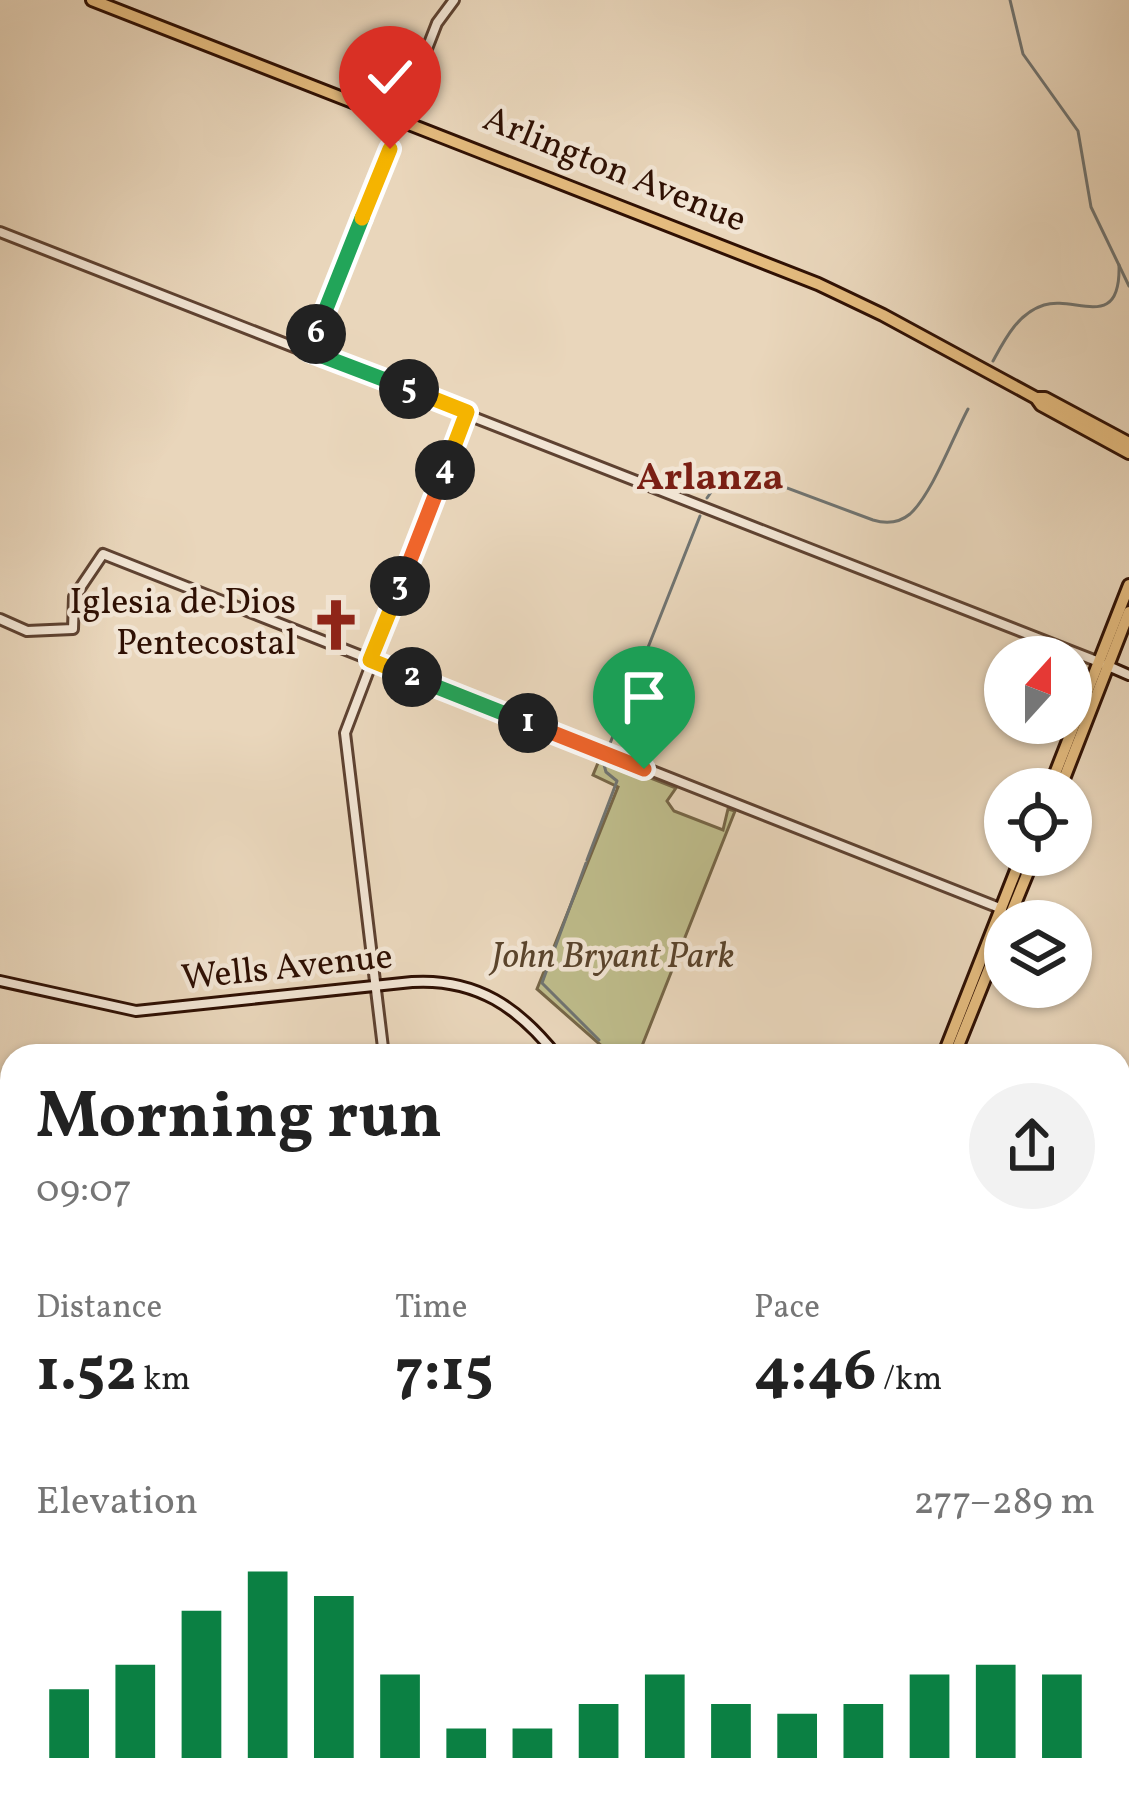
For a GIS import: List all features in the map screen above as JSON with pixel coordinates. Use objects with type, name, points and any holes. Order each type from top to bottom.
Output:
[{"type":"main road","name":"Arlington Avenue","points":[[92,0],[836,292],[1129,453]]},
{"type":"main road","name":"Arlington Avenue","points":[[1036,398],[1045,398],[1129,442]]},
{"type":"main road","points":[[1060,416],[1064,412],[1086,421]]},
{"type":"main road","points":[[1063,768],[1129,585]]},
{"type":"main road","points":[[1104,664],[1129,613]]},
{"type":"main road","points":[[949,1044],[984,967]]},
{"type":"main road","points":[[959,1044],[984,976]]},
{"type":"street","points":[[309,351],[437,23],[454,0]]},
{"type":"street","points":[[0,232],[1129,675]]},
{"type":"street","points":[[382,1044],[345,733],[467,412]]},
{"type":"street","points":[[0,620],[27,631],[73,629],[74,597],[103,554],[984,909]]},
{"type":"street","name":"Wells Avenue","points":[[0,981],[136,1011],[446,982],[484,993],[524,1018],[547,1044]]},
{"type":"green space","name":"John Bryant Park","points":[[600,758],[676,788],[667,801],[674,811],[723,830],[728,809],[735,811],[643,1044],[599,1044],[537,989],[618,787],[593,775]]},
{"type":"waterway","points":[[1010,0],[1023,54],[1078,131],[1091,207],[1129,286]]},
{"type":"waterway","points":[[993,361],[1013,328],[1035,309],[1056,303],[1094,307],[1112,299],[1119,265]]},
{"type":"waterway","points":[[707,498],[718,482],[744,472],[873,520],[897,521],[910,514],[926,493],[968,409]]},
{"type":"waterway","points":[[609,746],[700,516]]},
{"type":"waterway","points":[[587,860],[617,781],[606,772],[603,761]]},
{"type":"waterway","points":[[586,863],[542,983],[599,1040]]},
{"type":"place","name":"Iglesia de Dios Pentecostal","points":[[336,625]]},
{"type":"district","name":"Arlanza","points":[[710,479]]},
{"type":"route","points":[[390,149],[309,351],[467,412],[370,660],[644,769]]}]
